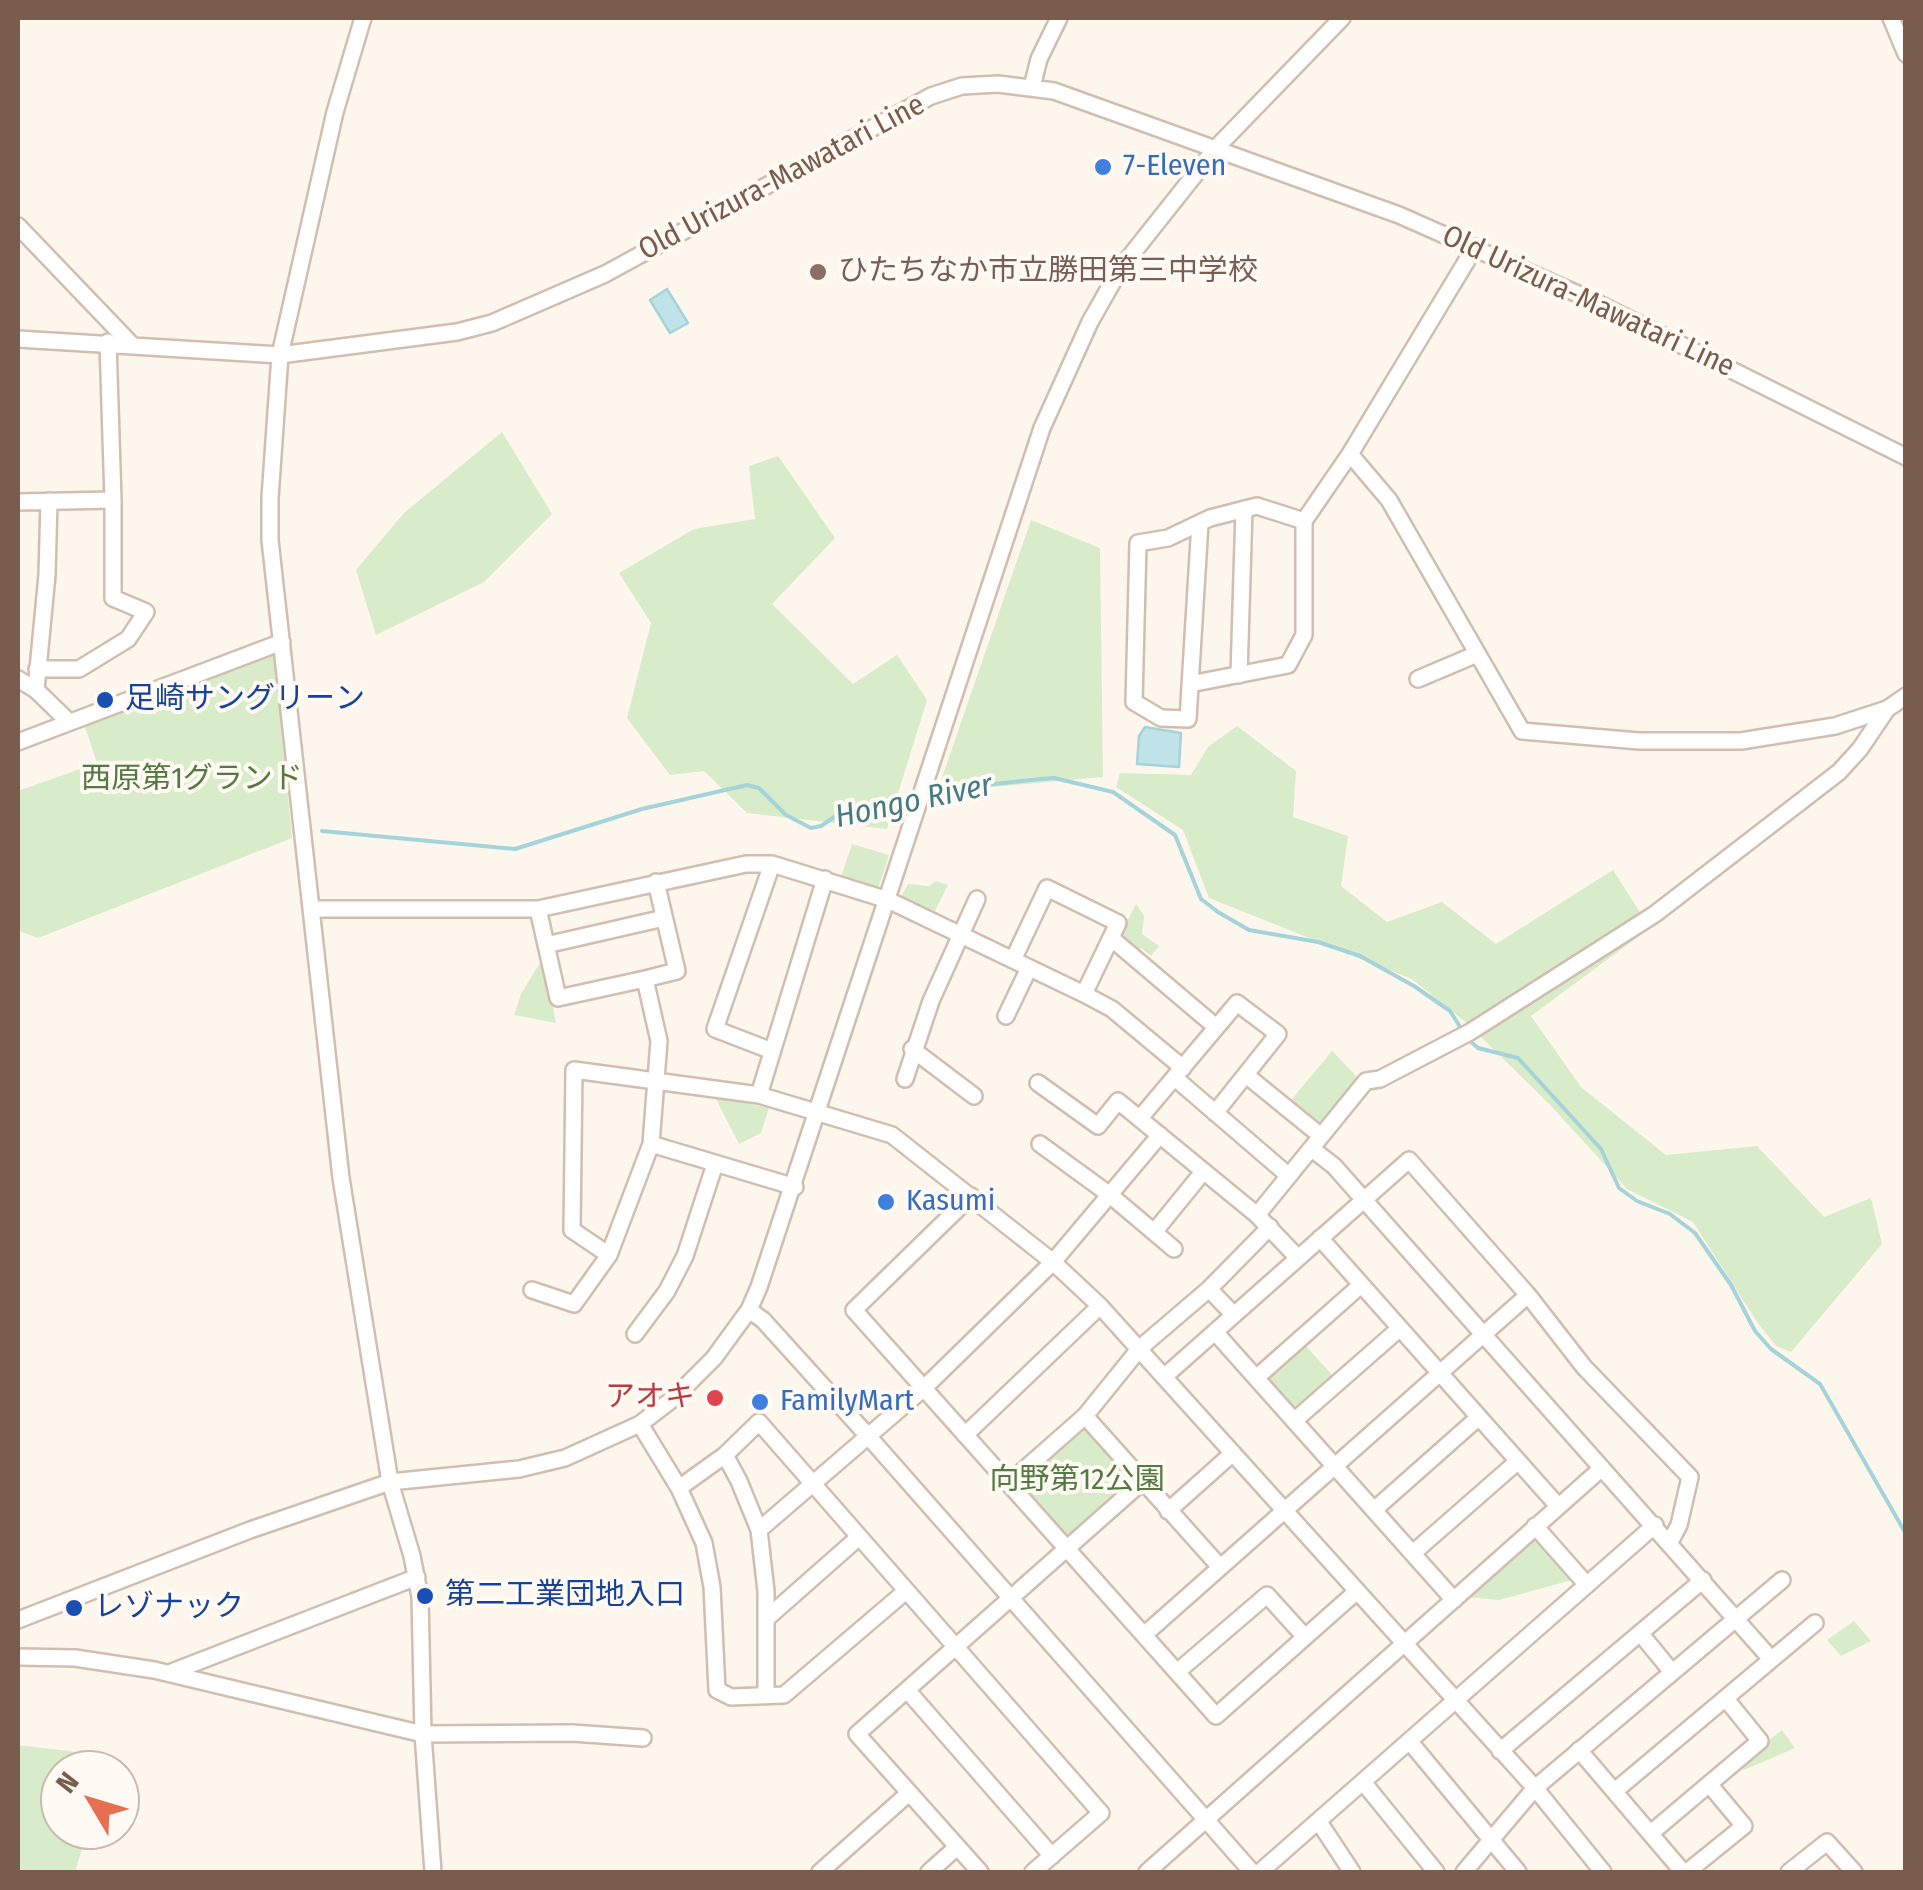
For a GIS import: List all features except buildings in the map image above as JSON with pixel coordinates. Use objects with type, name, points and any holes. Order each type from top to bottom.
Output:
[{"type":"street","points":[[363,18],[335,112],[280,355],[270,540],[341,1178],[390,1482],[417,1577],[433,1872]]},
{"type":"street","points":[[1032,86],[1039,59],[1058,18]]},
{"type":"street","points":[[18,1620],[250,1530],[390,1482],[519,1468],[564,1458],[640,1424],[714,1358],[749,1310],[795,1187],[1042,428],[1090,322],[1120,269],[1216,148],[1342,18]]},
{"type":"street","points":[[1891,18],[1906,54]]},
{"type":"street","name":"Old Urizura-Mawatari Line","points":[[18,338],[280,355],[457,332],[492,323],[605,274],[931,96],[962,86],[1032,86],[1216,148],[1475,247],[1589,298],[1906,456]]},
{"type":"street","points":[[18,226],[131,344]]},
{"type":"street","points":[[1190,684],[1288,665],[1304,635],[1304,521],[1350,454],[1475,247]]},
{"type":"street","points":[[37,669],[79,670],[128,639],[146,612],[113,598],[108,342]]},
{"type":"street","points":[[1350,454],[1389,500],[1522,730],[1638,741],[1740,741],[1836,726],[1887,708],[1906,696]]},
{"type":"street","points":[[36,690],[47,576],[49,500]]},
{"type":"street","points":[[18,502],[113,500]]},
{"type":"street","points":[[1200,523],[1188,719],[1160,718],[1134,702],[1138,542],[1168,538],[1200,523],[1257,506],[1304,521]]},
{"type":"street","points":[[1239,675],[1244,509]]},
{"type":"street","points":[[18,742],[282,642]]},
{"type":"street","points":[[1418,679],[1478,654]]},
{"type":"street","points":[[18,678],[69,722]]},
{"type":"street","points":[[1257,1215],[1366,1081],[1380,1078],[1466,1034],[1655,914],[1840,772],[1887,708]]},
{"type":"street","points":[[312,909],[538,909],[746,864],[772,864],[888,900],[1112,1009],[1179,1073],[1214,1113],[1289,1176]]},
{"type":"street","points":[[772,864],[715,1029],[772,1050]]},
{"type":"street","points":[[758,1096],[825,879]]},
{"type":"street","points":[[538,909],[558,998],[646,979],[676,972],[656,882]]},
{"type":"street","points":[[1012,960],[1046,888],[1118,923],[1084,994]]},
{"type":"street","points":[[906,1079],[912,1049],[977,898]]},
{"type":"street","points":[[546,945],[664,918]]},
{"type":"street","points":[[1112,938],[1216,1027]]},
{"type":"street","points":[[1006,1016],[1029,968]]},
{"type":"street","points":[[532,1290],[574,1304],[609,1254],[651,1144],[659,1041],[646,979]]},
{"type":"street","points":[[1140,1118],[1237,1003],[1278,1034],[1214,1113]]},
{"type":"street","points":[[912,1049],[974,1096]]},
{"type":"street","points":[[609,1254],[572,1230],[574,1070],[758,1096],[892,1135],[1053,1262],[1100,1306],[1535,1788],[1603,1872]]},
{"type":"street","points":[[1246,1075],[1316,1142],[1771,1658]]},
{"type":"street","points":[[1038,1083],[1098,1126],[1118,1100],[1257,1215],[1298,1258]]},
{"type":"street","points":[[759,1530],[924,1388],[1053,1262],[1160,1135]]},
{"type":"street","points":[[651,1144],[795,1187]]},
{"type":"street","points":[[1040,1144],[1174,1248]]},
{"type":"street","points":[[1165,1376],[1408,1160],[1528,1295],[1584,1367],[1690,1478],[1679,1524],[1670,1542]]},
{"type":"street","points":[[635,1334],[667,1290],[685,1256],[715,1164]]},
{"type":"street","points":[[1155,1231],[1203,1172]]},
{"type":"street","points":[[971,1196],[854,1310],[1216,1716],[1356,1592]]},
{"type":"street","points":[[1009,1484],[1085,1416],[1140,1348],[1210,1289],[1270,1227]]},
{"type":"street","points":[[1320,1238],[1558,1506]]},
{"type":"street","points":[[1256,1378],[1360,1284]]},
{"type":"street","points":[[1210,1289],[1234,1315]]},
{"type":"street","points":[[1144,1635],[1528,1295]]},
{"type":"street","points":[[965,1435],[1100,1306]]},
{"type":"street","points":[[749,1310],[763,1320],[868,1436],[1252,1872]]},
{"type":"street","points":[[1294,1421],[1399,1328]]},
{"type":"street","points":[[1215,1332],[1454,1600]]},
{"type":"street","points":[[1085,1416],[1220,1567]]},
{"type":"street","points":[[1374,1510],[1479,1417]]},
{"type":"street","points":[[678,1488],[725,1455],[759,1422],[1102,1813],[1034,1872]]},
{"type":"street","points":[[640,1424],[678,1488],[704,1543],[712,1587],[718,1690],[730,1697],[784,1695],[906,1590]]},
{"type":"street","points":[[1168,1511],[1233,1453]]},
{"type":"street","points":[[725,1455],[759,1530],[766,1619],[766,1696]]},
{"type":"street","points":[[1413,1554],[1518,1462]]},
{"type":"street","points":[[1147,1872],[1602,1468]]},
{"type":"street","points":[[980,1872],[857,1734],[1142,1482]]},
{"type":"street","points":[[1260,1872],[1655,1525]]},
{"type":"street","points":[[1535,1526],[1587,1585]]},
{"type":"street","points":[[766,1619],[859,1537]]},
{"type":"street","points":[[169,1673],[417,1577]]},
{"type":"street","points":[[1500,1751],[1703,1580]]},
{"type":"street","points":[[1464,1872],[1535,1788],[1782,1580]]},
{"type":"street","points":[[1177,1672],[1267,1595],[1305,1636]]},
{"type":"street","points":[[1616,1790],[1815,1623]]},
{"type":"street","points":[[1640,1633],[1672,1672]]},
{"type":"street","points":[[18,1657],[75,1658],[169,1673],[423,1734],[572,1732],[643,1738]]},
{"type":"street","points":[[908,1690],[1052,1856]]},
{"type":"street","points":[[1651,1833],[1760,1740],[1726,1699]]},
{"type":"street","points":[[1410,1742],[1518,1872]]},
{"type":"street","points":[[1580,1750],[1685,1872],[1744,1826],[1708,1784]]},
{"type":"street","points":[[1363,1782],[1436,1872]]},
{"type":"street","points":[[820,1872],[909,1793]]},
{"type":"street","points":[[1319,1822],[1352,1872]]},
{"type":"street","points":[[1789,1872],[1827,1842],[1854,1872]]},
{"type":"street","points":[[929,1872],[957,1847]]},
{"type":"green space","points":[[502,432],[552,514],[484,582],[376,635],[356,570],[404,513]]},
{"type":"green space","points":[[778,456],[835,538],[772,604],[853,684],[897,655],[927,700],[887,829],[747,813],[704,771],[670,775],[627,718],[651,623],[619,573],[694,529],[755,519],[749,466]]},
{"type":"green space","points":[[1031,520],[1100,548],[1103,777],[937,792]]},
{"type":"green space","name":"西原第1グランド","points":[[274,652],[292,838],[38,938],[19,931],[18,791],[97,763],[84,724]]},
{"type":"green space","points":[[1237,726],[1296,771],[1293,817],[1348,836],[1341,886],[1387,922],[1442,902],[1496,944],[1613,870],[1650,928],[1531,1016],[1581,1087],[1666,1155],[1757,1146],[1824,1217],[1871,1198],[1882,1244],[1791,1352],[1776,1346],[1757,1322],[1693,1222],[1627,1189],[1468,1024],[1412,979],[1209,898],[1183,830],[1116,787],[1120,773],[1191,775],[1208,747]]},
{"type":"green space","points":[[852,844],[889,855],[878,889],[841,877]]},
{"type":"green space","points":[[936,881],[948,885],[933,915],[900,899],[908,884],[929,886]]},
{"type":"green space","points":[[1136,904],[1144,916],[1142,934],[1159,946],[1151,956],[1141,948],[1137,953],[1119,937]]},
{"type":"green space","points":[[543,958],[556,1023],[514,1015],[522,992]]},
{"type":"green space","points":[[1332,1051],[1359,1079],[1322,1125],[1291,1100]]},
{"type":"green space","points":[[715,1097],[769,1108],[761,1133],[739,1144]]},
{"type":"green space","points":[[1303,1343],[1335,1378],[1296,1412],[1265,1377]]},
{"type":"green space","name":"向野第12公園","points":[[1082,1425],[1090,1425],[1134,1477],[1131,1485],[1072,1536],[1065,1536],[1021,1484],[1021,1478]]},
{"type":"green space","points":[[1537,1535],[1576,1579],[1499,1600],[1467,1597]]},
{"type":"green space","points":[[1854,1621],[1871,1641],[1841,1656],[1827,1640]]},
{"type":"green space","points":[[1782,1730],[1795,1748],[1744,1770],[1739,1764]]},
{"type":"green space","points":[[18,1745],[60,1750],[40,1750],[40,1850],[82,1850],[75,1872],[18,1872]]},
{"type":"water","points":[[667,289],[688,323],[670,333],[650,300]]},
{"type":"water","points":[[1145,727],[1181,733],[1179,767],[1137,764],[1139,736]]},
{"type":"waterway","name":"Hongo River","points":[[921,806],[985,785],[1054,778],[1113,792],[1175,835],[1201,899],[1218,912],[1249,930],[1318,942],[1360,956],[1450,1011],[1464,1033]]},
{"type":"waterway","name":"Hongo River","points":[[322,831],[515,849],[642,809],[747,785],[759,788],[786,815],[811,828],[840,813],[885,815],[912,808]]},
{"type":"waterway","name":"Hongo River","points":[[1469,1040],[1478,1048],[1518,1058],[1601,1149],[1619,1188],[1637,1201],[1670,1214],[1695,1233],[1731,1285],[1755,1331],[1771,1349],[1820,1384],[1906,1534]]},
{"type":"place","name":"7-Eleven","points":[[1103,167]]},
{"type":"place","name":"ひたちなか市立勝田第三中学校","points":[[818,272]]},
{"type":"place","name":"足崎サングリーン","points":[[105,700]]},
{"type":"place","name":"Kasumi","points":[[886,1202]]},
{"type":"place","name":"アオキ","points":[[715,1398]]},
{"type":"place","name":"FamilyMart","points":[[760,1402]]},
{"type":"place","name":"第二工業団地入口","points":[[425,1596]]},
{"type":"place","name":"レゾナック","points":[[74,1608]]}]
